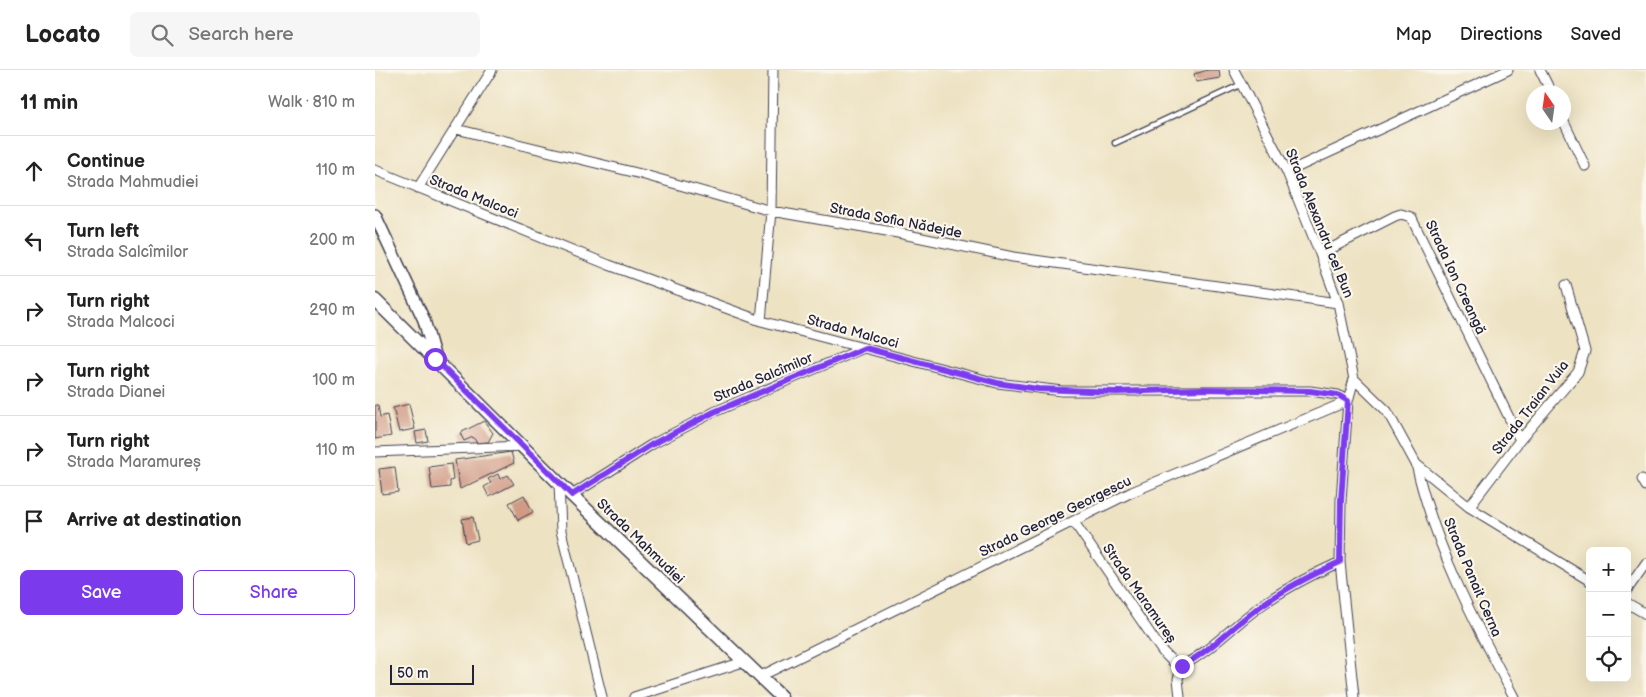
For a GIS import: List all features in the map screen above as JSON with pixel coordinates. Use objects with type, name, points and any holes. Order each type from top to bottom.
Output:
[{"type":"main road","name":"Strada Mahmudiei","points":[[375,300],[524,446],[559,483],[781,697]]},
{"type":"street","points":[[418,188],[492,70]]},
{"type":"street","points":[[761,321],[771,210],[773,70]]},
{"type":"street","name":"Strada Alexandru cel Bun","points":[[1234,70],[1287,172],[1319,254],[1338,303],[1354,379]]},
{"type":"street","points":[[1287,172],[1508,70]]},
{"type":"street","points":[[1540,70],[1548,85]]},
{"type":"street","name":"Strada Sofia Nădejde","points":[[456,129],[641,174],[771,210],[898,233],[1013,257],[1338,303]]},
{"type":"street","points":[[1568,130],[1585,166]]},
{"type":"street","name":"Strada Malcoci","points":[[375,170],[609,265],[761,321],[997,383],[1038,389],[1116,392],[1202,389],[1310,391],[1338,395],[1348,401]]},
{"type":"street","points":[[375,214],[424,320],[435,359]]},
{"type":"street","name":"Strada Ion Creangă","points":[[1319,254],[1395,216],[1401,214],[1411,217],[1520,440]]},
{"type":"street","name":"Strada Traian Vuia","points":[[1469,507],[1520,440],[1579,372],[1585,351],[1567,286]]},
{"type":"street","name":"Strada Salcîmilor","points":[[572,495],[651,445],[714,412],[865,348]]},
{"type":"street","points":[[1354,697],[1340,562],[1341,500],[1348,401],[1354,379],[1387,411],[1416,464],[1469,507],[1586,580]]},
{"type":"street","name":"Strada George Georgescu","points":[[759,677],[1132,492],[1348,401]]},
{"type":"street","points":[[375,452],[524,446]]},
{"type":"street","name":"Strada Panait Cerna","points":[[1416,464],[1422,488],[1446,556],[1484,640],[1514,697]]},
{"type":"street","points":[[559,483],[561,531],[602,697]]},
{"type":"street","name":"Strada Maramureș","points":[[1074,522],[1162,650],[1172,661],[1182,666]]},
{"type":"street","points":[[1180,697],[1178,679],[1182,666],[1203,654],[1251,613],[1310,576],[1340,562]]},
{"type":"street","points":[[1631,584],[1646,563]]},
{"type":"street","points":[[1631,605],[1646,614]]},
{"type":"street","points":[[634,697],[743,662]]},
{"type":"lane","points":[[1115,143],[1242,84]]},
{"type":"building","points":[[1208,70],[1219,70],[1220,78],[1196,82],[1194,74]]},
{"type":"building","points":[[409,404],[415,429],[399,432],[393,408]]},
{"type":"building","points":[[375,405],[378,405],[380,417],[387,415],[391,436],[375,439]]},
{"type":"building","points":[[484,421],[493,433],[488,442],[477,443],[473,437],[464,441],[460,433]]},
{"type":"building","points":[[426,430],[428,441],[417,443],[415,432]]},
{"type":"building","points":[[511,452],[514,463],[460,489],[455,460]]},
{"type":"building","points":[[451,464],[453,480],[450,481],[450,487],[432,489],[429,467]]},
{"type":"building","points":[[395,467],[398,492],[382,494],[379,469]]},
{"type":"building","points":[[498,474],[500,479],[508,475],[514,484],[489,497],[484,487],[491,483],[488,479]]},
{"type":"building","points":[[524,495],[533,512],[518,520],[509,503]]},
{"type":"building","points":[[473,517],[478,540],[466,543],[462,519]]},
{"type":"route","points":[[435,359],[572,495],[651,445],[714,412],[865,348],[997,383],[1038,389],[1116,392],[1202,389],[1310,391],[1338,395],[1348,401],[1341,500],[1340,562],[1310,576],[1251,613],[1203,654],[1182,666]]}]
